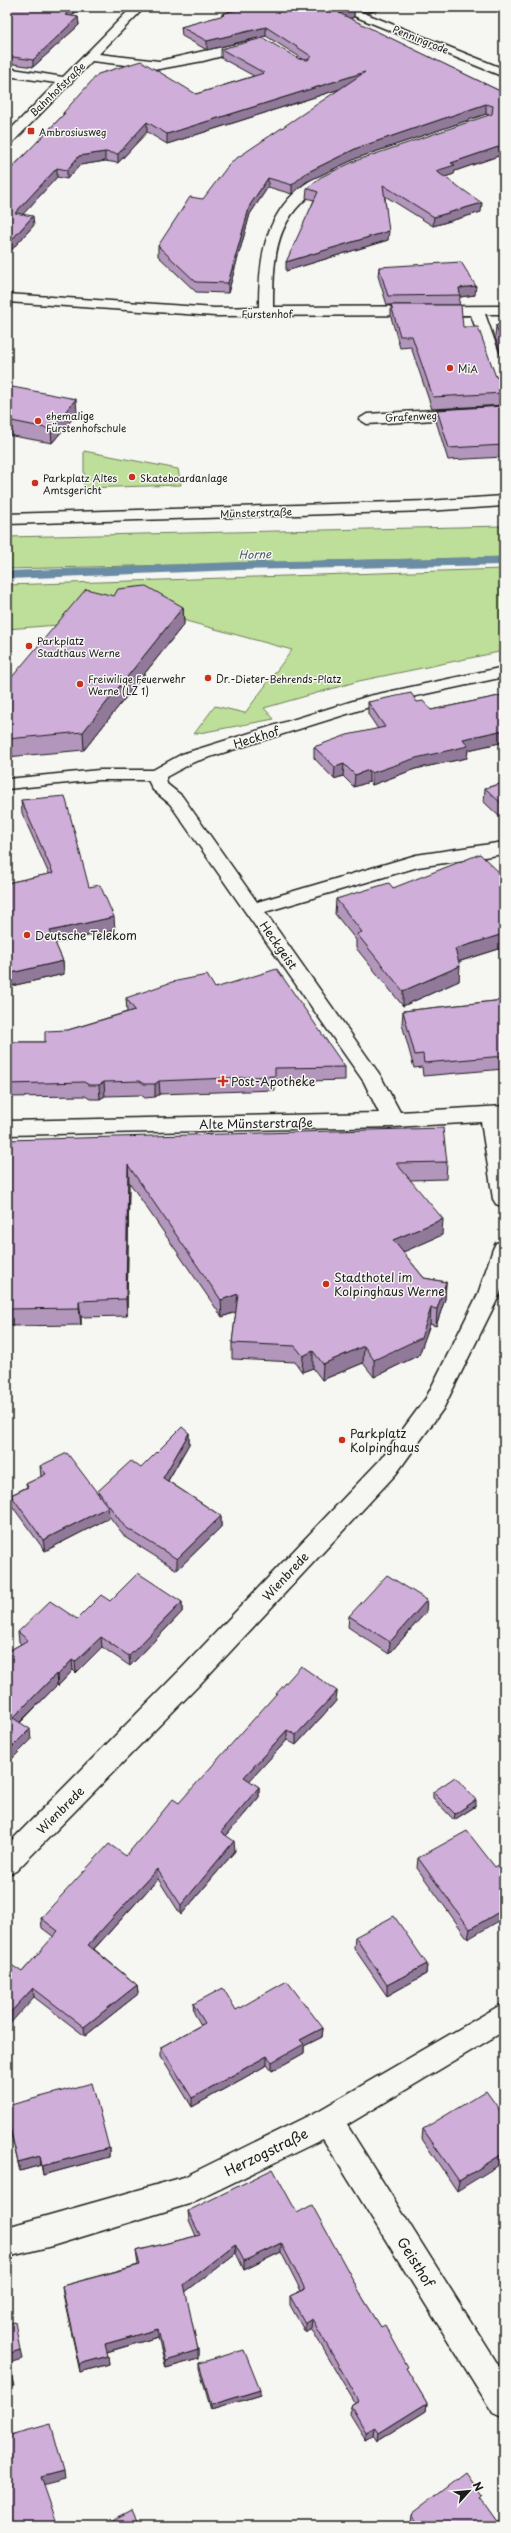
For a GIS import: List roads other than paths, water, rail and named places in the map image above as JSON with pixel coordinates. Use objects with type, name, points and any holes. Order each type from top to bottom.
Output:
[{"type":"street","name":"Bahnhofstraße","points":[[7,140],[139,7]]},
{"type":"street","name":"Penningrode","points":[[338,7],[504,73]]},
{"type":"street","points":[[496,7],[504,10]]},
{"type":"street","name":"Bahnhofstraße","points":[[91,57],[159,65],[203,57],[265,41]]},
{"type":"street","points":[[7,72],[65,81]]},
{"type":"street","points":[[266,313],[266,286],[277,222],[302,192],[320,179],[341,169]]},
{"type":"street","name":"Fürstenhof","points":[[7,296],[216,312],[477,312],[504,310]]},
{"type":"street","points":[[477,312],[504,388]]},
{"type":"street","name":"Grafenweg","points":[[366,419],[504,412]]},
{"type":"street","name":"Münsterstraße","points":[[7,519],[419,506],[504,501]]},
{"type":"street","name":"Münsterstraße","points":[[7,528],[504,514]]},
{"type":"street","name":"Heckhof","points":[[7,784],[99,775],[156,775],[188,758],[375,700],[504,672]]},
{"type":"street","name":"Heckgeist","points":[[156,775],[159,786],[176,800],[254,908],[373,1080],[393,1120]]},
{"type":"street","points":[[254,908],[416,861],[504,848]]},
{"type":"street","points":[[497,1114],[504,1199]]},
{"type":"street","name":"Alte Münsterstraße","points":[[7,1128],[393,1120],[497,1114]]},
{"type":"street","name":"Wienbrede","points":[[7,1863],[192,1675],[388,1467],[435,1403],[497,1298],[504,1249]]},
{"type":"street","name":"Herzogstraße","points":[[7,2242],[52,2231],[188,2190],[328,2122],[504,2016]]},
{"type":"street","name":"Geisthof","points":[[328,2122],[504,2402]]},
{"type":"waterway","name":"Horne","points":[[7,575],[239,566],[504,561]]},
{"type":"place","name":"Ambrosiusweg","points":[[31,131]]},
{"type":"place","name":"MiA","points":[[450,368]]},
{"type":"place","name":"ehemalige Fürstenhofschule","points":[[38,421]]},
{"type":"place","name":"Skateboardanlage","points":[[132,477]]},
{"type":"place","name":"Parkplatz Altes Amtsgericht","points":[[35,483]]},
{"type":"place","name":"Parkplatz Stadthaus Werne","points":[[29,646]]},
{"type":"place","name":"Dr.-Dieter-Behrends-Platz","points":[[208,678]]},
{"type":"place","name":"Freiwilige Feuerwehr Werne (LZ 1)","points":[[80,684]]},
{"type":"place","name":"Deutsche Telekom","points":[[27,935]]},
{"type":"place","name":"Post-Apotheke","points":[[223,1081]]},
{"type":"place","name":"Stadthotel im Kolpinghaus Werne","points":[[326,1284]]},
{"type":"place","name":"Parkplatz Kolpinghaus","points":[[342,1440]]}]
